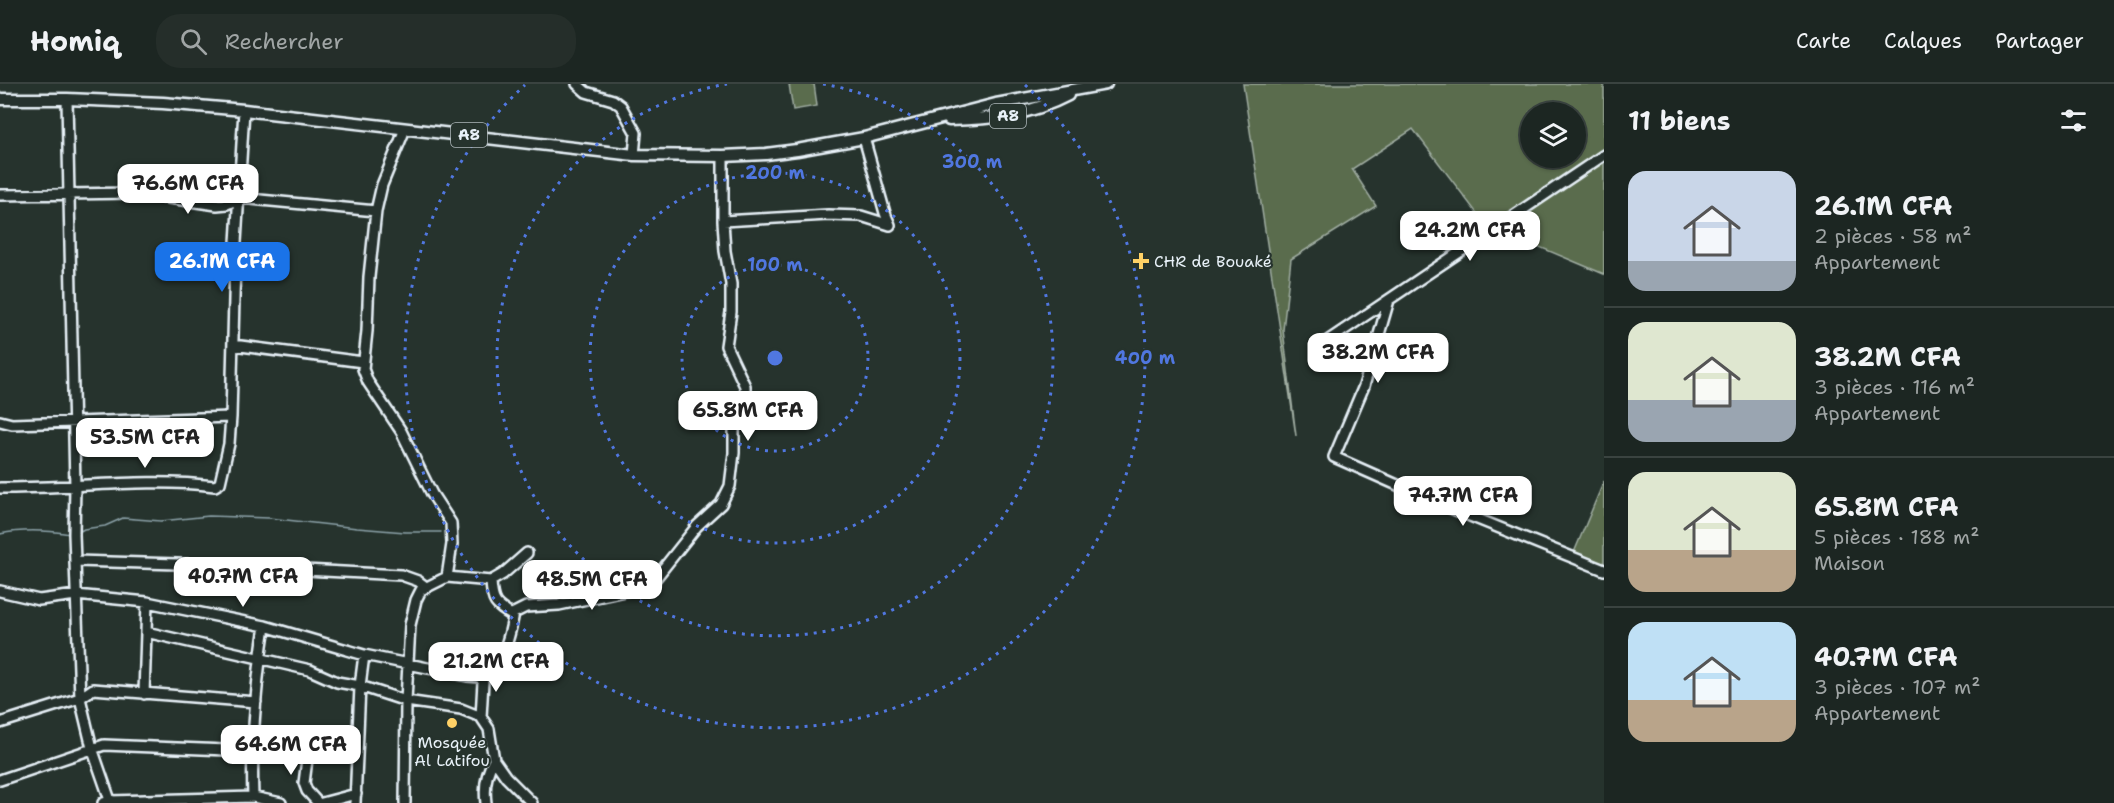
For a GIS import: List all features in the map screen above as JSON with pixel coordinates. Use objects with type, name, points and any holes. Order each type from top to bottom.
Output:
[{"type":"main road","name":"A8","points":[[0,99],[163,103],[634,154],[723,156],[766,154],[864,138],[996,104],[1106,84]]},
{"type":"street","points":[[577,84],[586,92],[613,100],[621,106],[636,132],[634,154]]},
{"type":"street","points":[[67,99],[80,698],[108,802],[253,797],[281,803]]},
{"type":"street","points":[[0,488],[183,482],[219,485],[229,444],[231,417],[244,110]]},
{"type":"street","points":[[405,129],[382,185],[376,211],[363,369],[368,382],[401,431],[432,494],[451,523],[452,544],[447,577]]},
{"type":"street","points":[[723,221],[828,214],[861,216],[890,225],[864,138]]},
{"type":"street","points":[[1320,346],[1604,155]]},
{"type":"street","points":[[0,591],[39,600],[76,595],[147,602],[265,626],[364,655],[480,677],[491,668],[510,639],[514,613],[526,607],[559,605],[639,588],[655,579],[698,526],[721,504],[730,486],[734,426],[745,395],[745,386],[726,346],[731,312],[731,284],[723,221],[723,156]]},
{"type":"street","points":[[0,195],[133,193],[217,205],[227,204],[239,198],[376,211]]},
{"type":"street","points":[[1389,300],[1364,386],[1334,457],[1438,503],[1604,570]]},
{"type":"street","points":[[233,345],[363,362]]},
{"type":"street","points":[[0,421],[12,424],[231,417]]},
{"type":"street","points":[[405,803],[406,700],[410,625],[416,600],[426,587],[447,577],[491,581],[503,574],[527,553]]},
{"type":"street","points":[[76,561],[211,565],[401,575],[418,581],[426,587]]},
{"type":"street","points":[[491,581],[492,598],[497,606],[513,616]]},
{"type":"street","points":[[144,694],[147,602]]},
{"type":"street","points":[[253,797],[251,751],[265,626]]},
{"type":"street","points":[[146,632],[310,670],[338,682],[406,700],[461,709],[481,717],[489,729],[495,760],[506,777],[532,803]]},
{"type":"street","points":[[310,736],[304,783],[306,791],[320,803],[356,799],[360,686],[364,655]]},
{"type":"street","points":[[480,677],[483,682],[481,717]]},
{"type":"street","points":[[0,723],[80,698],[93,689],[256,702]]},
{"type":"street","points":[[0,780],[104,745],[251,751]]},
{"type":"street","points":[[486,803],[485,789],[489,769],[495,760]]},
{"type":"green space","points":[[789,84],[814,84],[817,106],[793,110]]},
{"type":"green space","points":[[1243,84],[1604,84],[1604,274],[1485,224],[1413,129],[1352,169],[1376,206],[1291,259],[1283,330],[1296,436]]},
{"type":"green space","points":[[1604,481],[1604,575],[1570,562]]},
{"type":"waterway","points":[[77,533],[84,529],[105,526],[123,518],[161,521],[209,516],[269,518],[405,532],[441,532]]},
{"type":"waterway","points":[[0,534],[17,531],[70,534]]},
{"type":"place","name":"CHR de Bouaké","points":[[1141,261]]},
{"type":"place","name":"Mosquée Al Latifou","points":[[452,723]]}]
